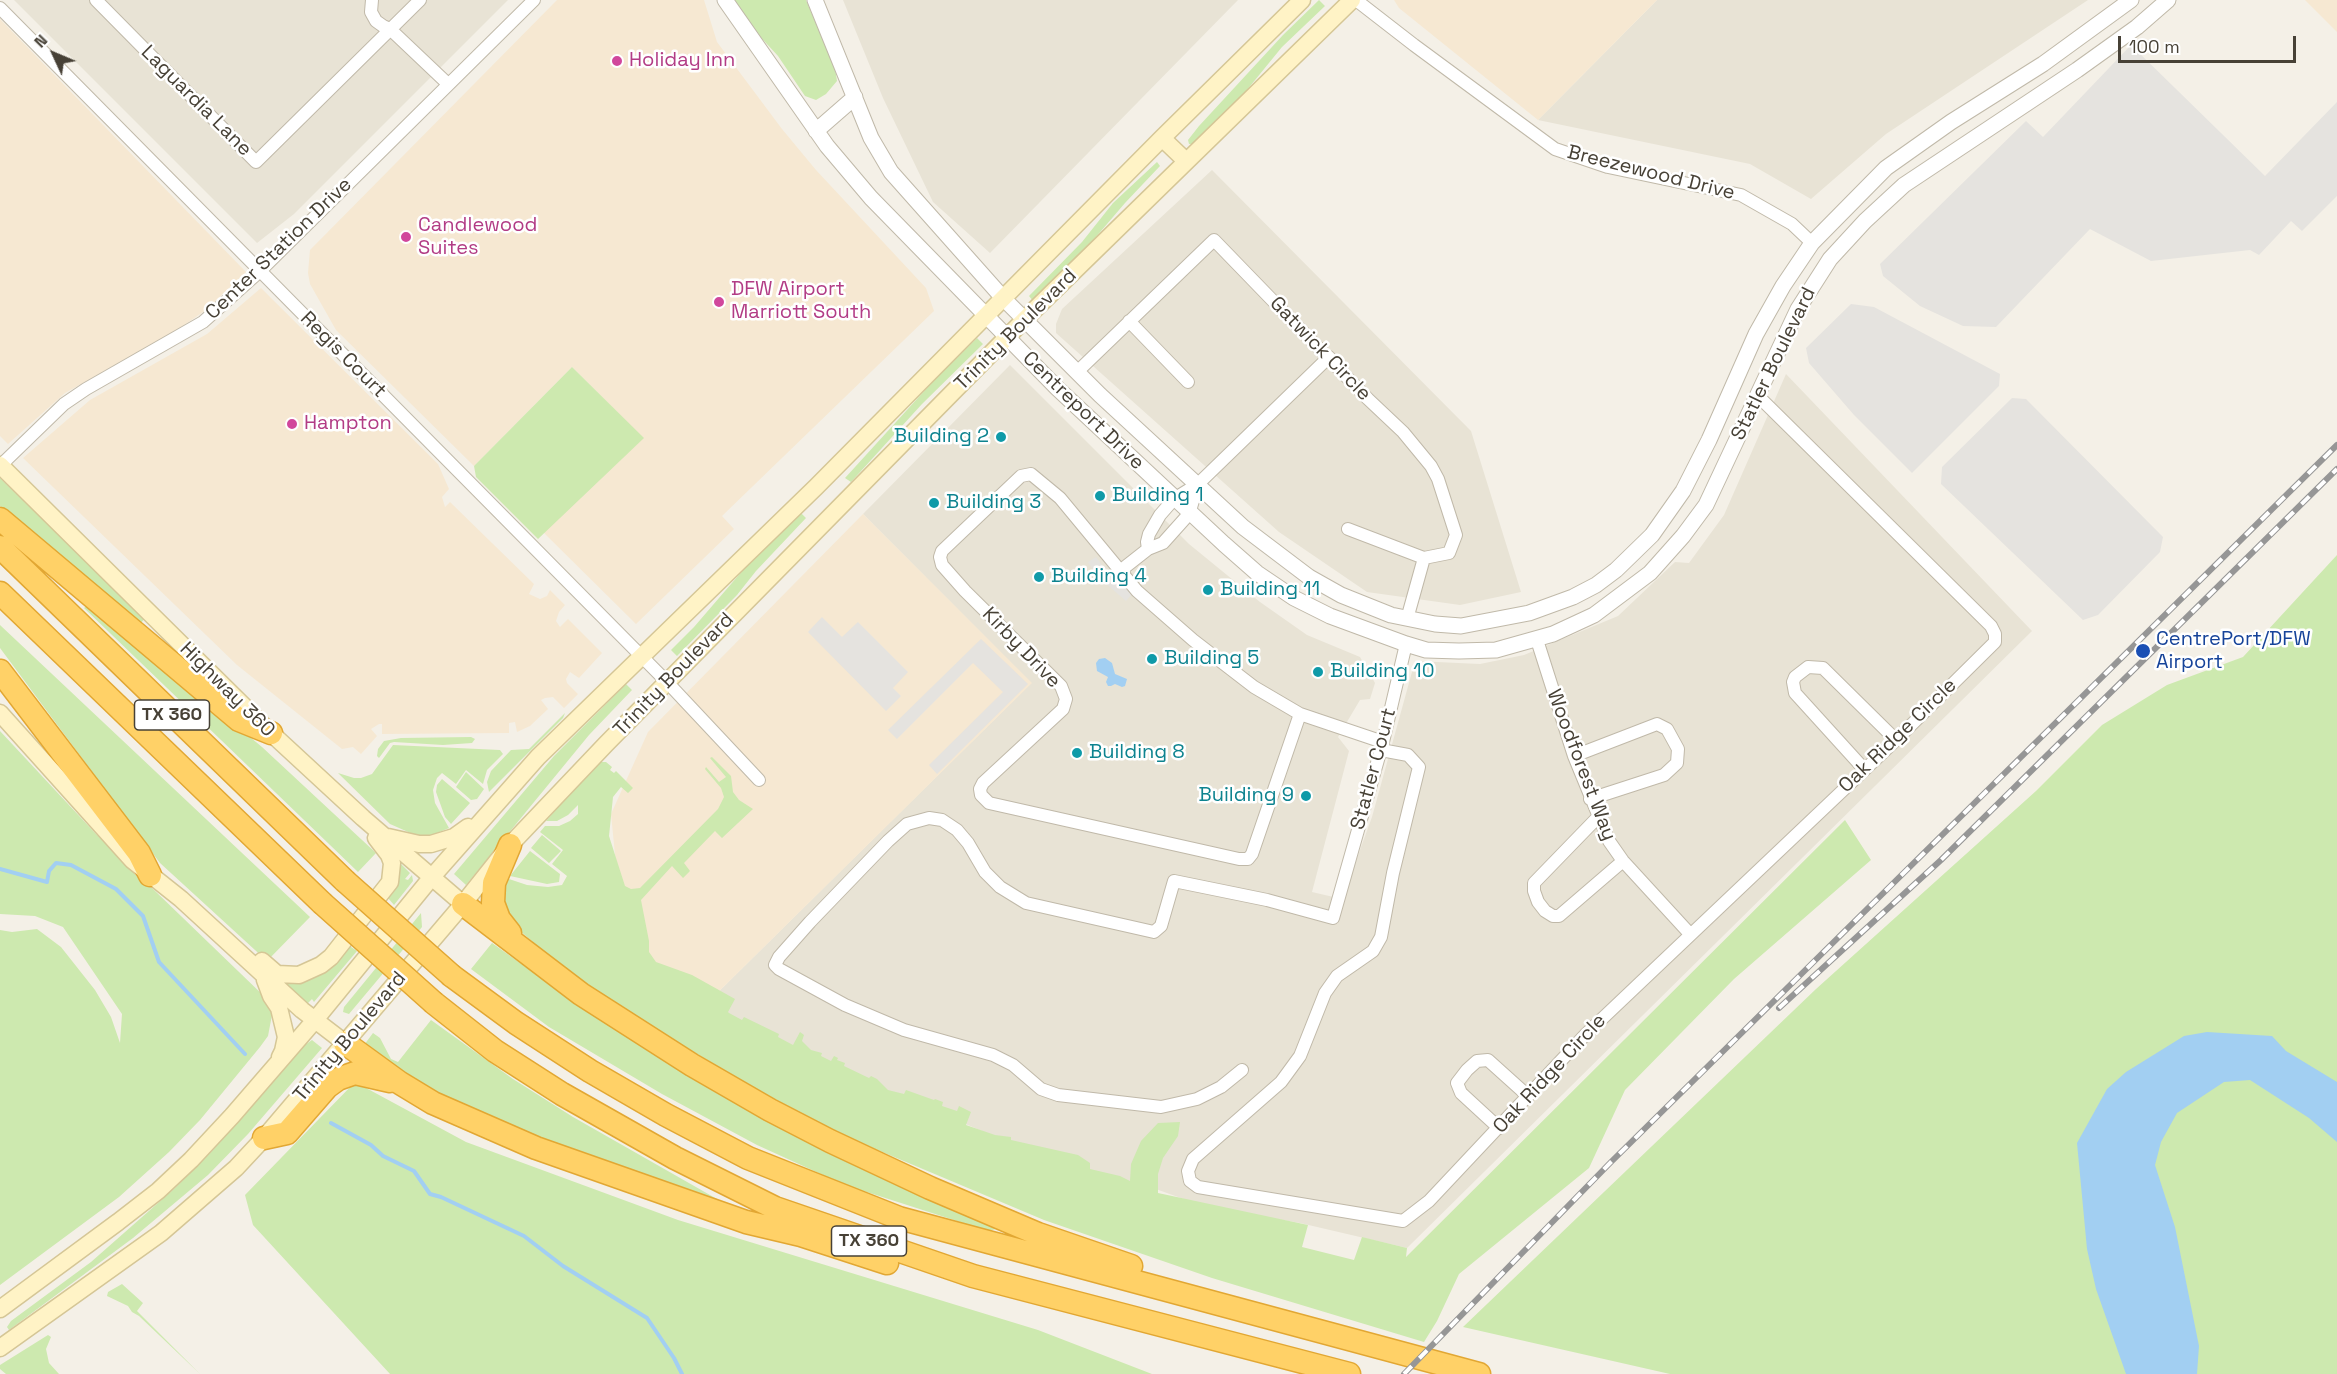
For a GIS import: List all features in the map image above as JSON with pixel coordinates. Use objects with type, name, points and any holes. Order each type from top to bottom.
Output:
[{"type":"highway","points":[[0,519],[239,720],[271,734]]},
{"type":"highway","name":"TX 360","points":[[0,547],[345,881],[452,976],[516,1023],[590,1071],[666,1115],[748,1158],[899,1218],[1479,1374]]},
{"type":"highway","name":"TX 360","points":[[0,593],[322,903],[434,1003],[495,1051],[613,1124],[775,1208],[931,1263],[1349,1374]]},
{"type":"highway","points":[[0,671],[139,853],[150,875]]},
{"type":"highway","points":[[510,845],[494,883],[494,907],[505,928],[534,959]]},
{"type":"highway","points":[[463,904],[581,994],[692,1065],[830,1141],[921,1184],[1038,1234],[1160,1276],[1197,1298]]},
{"type":"highway","points":[[345,1043],[400,1083],[472,1122],[536,1148],[746,1222],[801,1235],[890,1264],[931,1263]]},
{"type":"highway","points":[[264,1138],[287,1133],[327,1087],[338,1079],[355,1073],[400,1083]]},
{"type":"main road","name":"Trinity Boulevard","points":[[0,1309],[158,1191],[198,1153],[315,1020],[431,878],[538,757],[816,487],[985,315],[1302,0]]},
{"type":"main road","name":"Trinity Boulevard","points":[[0,1348],[161,1233],[218,1185],[264,1138],[463,904],[510,845],[667,682],[1025,319],[1354,0]]},
{"type":"main road","points":[[1162,138],[1186,161]]},
{"type":"main road","name":"Highway 360","points":[[0,466],[271,734],[363,818],[463,904]]},
{"type":"main road","points":[[0,713],[108,836],[150,875],[181,899],[264,977],[345,1043]]},
{"type":"main road","points":[[384,836],[419,844],[444,841],[454,837],[491,811]]},
{"type":"main road","points":[[218,935],[242,944],[277,974],[299,975],[321,965],[331,957],[385,891],[392,874],[389,855],[363,818]]},
{"type":"main road","points":[[264,977],[271,996],[279,1008],[286,1037],[284,1051],[271,1071]]},
{"type":"street","name":"Laguardia Lane","points":[[96,0],[256,162],[395,25]]},
{"type":"street","points":[[372,0],[371,12],[376,21],[383,26],[395,25],[414,3]]},
{"type":"street","name":"Center Station Drive","points":[[0,466],[64,404],[203,322],[260,271],[534,0]]},
{"type":"street","name":"Centreport Drive","points":[[725,0],[816,131],[871,198],[1057,388],[1189,514],[1257,573],[1294,598],[1344,622],[1406,644]]},
{"type":"street","name":"Centreport Drive","points":[[815,0],[871,138],[891,172],[1003,298],[1077,372],[1243,527],[1309,578],[1341,596],[1407,619]]},
{"type":"street","name":"Breezewood Drive","points":[[1354,0],[1555,149],[1608,167],[1741,195],[1792,224],[1830,259]]},
{"type":"street","name":"Statler Boulevard","points":[[1407,619],[1435,624],[1472,624],[1529,613],[1573,597],[1596,585],[1616,570],[1652,535],[1683,491],[1709,440],[1756,334],[1783,286],[1812,243],[1886,168],[2043,64],[2132,0]]},
{"type":"street","name":"Statler Boulevard","points":[[1406,644],[1426,650],[1478,651],[1496,650],[1537,640],[1594,615],[1634,587],[1650,573],[1683,536],[1706,505],[1798,309],[1830,259],[1865,221],[1904,185],[2077,70],[2137,27],[2168,0]]},
{"type":"street","name":"Regis Court","points":[[0,8],[667,682],[759,780]]},
{"type":"street","points":[[395,25],[448,84]]},
{"type":"street","points":[[816,131],[855,97]]},
{"type":"street","points":[[1951,123],[1966,142]]},
{"type":"street","name":"Gatwick Circle","points":[[1077,372],[1214,240],[1418,448],[1438,479],[1456,535],[1449,553],[1424,558]]},
{"type":"street","points":[[1129,321],[1188,382]]},
{"type":"street","points":[[1148,549],[1149,534],[1160,515],[1174,499],[1198,484],[1329,357]]},
{"type":"street","name":"Oak Ridge Circle","points":[[1382,746],[1408,755],[1419,767],[1393,873],[1381,937],[1373,951],[1336,976],[1325,993],[1300,1056],[1281,1082],[1193,1159],[1188,1171],[1190,1180],[1198,1187],[1403,1221],[1429,1201],[1586,1034],[1896,740],[1995,642],[1995,634],[1991,626],[1758,395]]},
{"type":"street","name":"Kirby Drive","points":[[1299,714],[1252,854],[1248,859],[989,803],[981,795],[980,789],[983,783],[1063,709],[1066,699],[1060,686],[942,565],[940,557],[942,551],[1026,474],[1039,480],[1060,498],[1137,591],[1193,640],[1254,687],[1299,714],[1347,730],[1382,746]]},
{"type":"street","points":[[1120,571],[1148,549],[1163,543],[1189,514],[1198,484]]},
{"type":"street","points":[[1683,491],[1706,505]]},
{"type":"street","points":[[1348,529],[1424,558],[1407,619]]},
{"type":"street","name":"Statler Court","points":[[1242,1070],[1221,1087],[1197,1099],[1177,1105],[1161,1107],[1058,1095],[1041,1089],[1013,1065],[993,1055],[904,1030],[845,1005],[775,965],[779,957],[810,922],[888,841],[907,824],[929,818],[942,820],[957,830],[968,843],[985,872],[1000,887],[1026,903],[1154,932],[1161,926],[1174,881],[1267,900],[1333,918],[1382,746],[1406,644],[1407,619]]},
{"type":"street","name":"Woodforest Way","points":[[1537,640],[1574,756],[1609,841],[1623,861],[1690,934]]},
{"type":"street","points":[[1864,769],[1795,693],[1793,682],[1795,677],[1808,667],[1823,668],[1896,740]]},
{"type":"street","points":[[1574,756],[1657,724],[1667,729],[1678,749],[1677,763],[1664,775],[1590,799]]},
{"type":"street","points":[[1598,817],[1534,883],[1538,902],[1545,911],[1553,916],[1559,916],[1623,861]]},
{"type":"street","points":[[1499,1128],[1461,1093],[1457,1083],[1467,1070],[1477,1061],[1488,1060],[1528,1096]]},
{"type":"shaded area","points":[[14,0],[508,0],[294,214],[257,243]]},
{"type":"shaded area","points":[[557,0],[704,0],[717,42],[782,129],[816,170],[926,288],[934,311],[722,516],[734,529],[636,624],[543,532],[643,438],[572,367],[474,466],[336,330],[310,284],[308,273],[310,250]]},
{"type":"shaded area","points":[[843,0],[1238,0],[990,253],[933,202],[883,98]]},
{"type":"shaded area","points":[[1394,0],[1657,0],[1538,120],[1399,8]]},
{"type":"shaded area","points":[[1657,0],[2088,0],[1886,134],[1811,199],[1750,164],[1538,120]]},
{"type":"shaded area","points":[[2305,0],[2337,0],[2337,32]]},
{"type":"shaded area","points":[[0,19],[246,272],[206,310],[174,332],[65,393],[8,444],[0,436]]},
{"type":"shaded area","points":[[2131,45],[2265,176],[2337,102],[2337,196],[2302,231],[2291,221],[2259,255],[2250,250],[2151,261],[2090,229],[1996,327],[1963,326],[1920,306],[1883,276],[1880,264],[2026,121],[2043,137]]},
{"type":"shaded area","points":[[1212,170],[1471,431],[1521,592],[1460,605],[1367,592],[1279,532],[1056,333],[1056,324],[1062,309]]},
{"type":"shaded area","points":[[261,288],[438,464],[449,489],[442,497],[445,507],[450,502],[534,584],[529,594],[540,599],[547,596],[550,590],[565,605],[556,621],[560,627],[568,619],[602,653],[579,678],[570,672],[566,679],[567,683],[578,694],[564,708],[553,697],[545,698],[541,700],[548,709],[530,726],[517,732],[515,722],[509,723],[509,733],[382,734],[382,724],[379,724],[371,729],[377,736],[361,754],[353,747],[342,749],[237,665],[23,458],[90,400],[207,334]]},
{"type":"shaded area","points":[[1851,304],[1874,307],[2000,374],[1999,386],[1912,473],[1854,415],[1809,363],[1806,348]]},
{"type":"shaded area","points":[[1010,365],[1189,544],[1260,602],[1307,635],[1360,657],[1375,683],[1370,699],[1360,700],[1338,737],[1349,751],[1312,892],[1342,899],[1372,817],[1415,661],[1480,664],[1524,655],[1618,616],[1675,562],[1689,563],[1724,515],[1786,374],[2032,631],[1407,1248],[1300,1223],[1203,1206],[1142,1184],[1096,1180],[700,1010],[1031,683],[863,514]]},
{"type":"shaded area","points":[[2012,398],[2026,399],[2163,537],[2160,552],[2098,615],[2083,620],[1941,484],[1942,467]]},
{"type":"shaded area","points":[[863,514],[1032,683],[700,1010],[650,987],[618,885],[611,814],[648,732]]},
{"type":"shaded area","points":[[1096,557],[1105,569],[1132,594],[1126,601],[1096,575],[1088,562]]},
{"type":"shaded area","points":[[822,617],[842,637],[858,622],[908,672],[893,688],[901,696],[886,711],[808,632]]},
{"type":"shaded area","points":[[981,639],[1028,684],[937,774],[929,765],[1003,692],[973,663],[897,739],[888,730]]},
{"type":"green space","points":[[732,0],[806,0],[835,68],[837,81],[826,94],[816,100],[805,96],[778,56],[754,30]]},
{"type":"green space","points":[[1319,0],[1325,6],[1282,47],[1242,96],[1193,144],[1189,144],[1188,140],[1199,126],[1283,35]]},
{"type":"green space","points":[[1157,162],[1160,166],[1071,266],[1033,301],[1029,296],[1082,242],[1113,203]]},
{"type":"green space","points":[[977,338],[983,344],[922,404],[851,482],[845,478],[937,377]]},
{"type":"green space","points":[[572,367],[644,438],[538,539],[476,477],[474,466]]},
{"type":"green space","points":[[0,478],[145,618],[141,623],[0,506]]},
{"type":"green space","points":[[800,512],[806,518],[756,571],[737,595],[677,656],[671,650],[694,627],[756,555]]},
{"type":"green space","points":[[2337,555],[2337,1374],[1670,1374],[1463,1327],[1816,989],[2036,791],[2102,725],[2167,685],[2243,657]]},
{"type":"green space","points":[[89,604],[262,747],[376,853],[358,872],[84,608]]},
{"type":"green space","points":[[0,625],[310,917],[267,961],[160,863],[0,648]]},
{"type":"green space","points":[[626,684],[632,690],[589,735],[466,885],[454,874],[554,756]]},
{"type":"green space","points":[[565,713],[563,718],[489,792],[487,782],[491,771],[511,750],[529,749]]},
{"type":"green space","points":[[0,731],[96,834],[267,999],[272,1015],[268,1036],[260,1047],[200,1120],[169,1152],[119,1197],[0,1285],[0,930],[12,932],[37,929],[61,947],[95,990],[111,1017],[120,1043],[122,1014],[63,927],[35,916],[0,914]]},
{"type":"green space","points":[[471,737],[475,739],[472,743],[443,745],[394,742],[390,743],[379,758],[377,756],[378,749],[384,741],[401,738]]},
{"type":"green space","points":[[393,745],[500,750],[503,754],[487,770],[483,784],[466,770],[456,784],[442,773],[437,778],[433,790],[435,803],[449,828],[430,836],[415,835],[390,824],[338,773],[354,778],[372,774]]},
{"type":"green space","points":[[712,757],[731,776],[733,792],[739,800],[753,809],[722,838],[715,831],[684,863],[690,871],[683,878],[672,866],[641,900],[649,952],[656,962],[692,975],[735,999],[729,1013],[742,1020],[744,1017],[779,1034],[778,1037],[793,1045],[800,1032],[804,1035],[802,1041],[811,1050],[822,1053],[821,1056],[831,1061],[834,1056],[838,1058],[837,1060],[845,1063],[844,1066],[869,1078],[871,1076],[877,1079],[888,1090],[904,1094],[906,1090],[943,1102],[942,1106],[957,1111],[959,1106],[971,1112],[966,1125],[995,1135],[1011,1137],[1011,1140],[1078,1155],[1090,1163],[1090,1169],[1120,1176],[1130,1181],[1131,1164],[1141,1141],[1158,1123],[1180,1122],[1178,1136],[1163,1158],[1158,1174],[1158,1193],[1308,1225],[1302,1247],[1354,1260],[1362,1237],[1407,1248],[1406,1257],[1845,820],[1871,860],[1734,979],[1625,1090],[1589,1168],[1459,1274],[1437,1321],[1424,1342],[1212,1278],[1044,1220],[861,1143],[784,1107],[622,1008],[530,946],[533,942],[513,925],[506,911],[504,897],[506,878],[527,885],[548,887],[562,885],[567,876],[552,864],[563,850],[540,832],[545,826],[559,826],[578,814],[578,805],[568,815],[557,821],[546,821],[591,769],[600,762],[606,762],[612,767],[610,770],[614,773],[616,771],[633,788],[628,793],[621,787],[613,797],[609,836],[625,886],[631,889],[640,888],[718,809],[724,797],[721,788],[705,769],[706,767],[719,782],[726,777],[710,758]]},
{"type":"green space","points":[[466,772],[484,789],[477,799],[471,800],[456,787]]},
{"type":"green space","points":[[442,779],[470,803],[451,824],[445,817],[436,792],[437,785]]},
{"type":"green space","points":[[542,835],[561,851],[549,863],[531,848]]},
{"type":"green space","points":[[530,851],[560,874],[559,882],[547,884],[510,876]]},
{"type":"green space","points":[[398,861],[410,873],[405,879],[408,880],[412,875],[413,881],[394,905],[388,898],[396,884]]},
{"type":"green space","points":[[421,913],[422,927],[349,1014],[343,1012],[344,1007]]},
{"type":"green space","points":[[492,943],[572,1000],[988,1221],[996,1229],[988,1231],[845,1185],[757,1145],[662,1094],[549,1027],[471,969]]},
{"type":"green space","points":[[348,945],[357,951],[314,1002],[312,999],[307,1004],[285,985],[288,982],[303,981],[324,972]]},
{"type":"green space","points":[[431,1020],[513,1079],[573,1117],[717,1199],[717,1202],[678,1193],[440,1099],[364,1045],[373,1033],[380,1038],[391,1059],[398,1062]]},
{"type":"green space","points":[[312,1040],[322,1048],[248,1134],[208,1175],[133,1238],[9,1330],[7,1327],[11,1321],[91,1262],[175,1188],[213,1150],[302,1047]]},
{"type":"green space","points":[[355,1082],[466,1142],[678,1220],[1038,1330],[1152,1374],[390,1374],[253,1225],[245,1195]]},
{"type":"green space","points":[[122,1284],[143,1303],[137,1311],[200,1374],[128,1306],[107,1296],[108,1292]]},
{"type":"green space","points":[[48,1335],[51,1337],[46,1349],[49,1363],[59,1374],[6,1374],[0,1369],[0,1365]]},
{"type":"water","points":[[1105,658],[1112,663],[1115,674],[1127,679],[1125,686],[1115,684],[1108,686],[1106,682],[1108,677],[1097,671],[1096,663],[1099,659]]},
{"type":"water","points":[[2207,1032],[2272,1036],[2286,1051],[2337,1082],[2337,1142],[2309,1118],[2250,1080],[2224,1082],[2177,1113],[2161,1142],[2155,1165],[2175,1227],[2199,1346],[2197,1374],[2126,1374],[2096,1289],[2087,1249],[2077,1143],[2107,1089],[2126,1072],[2184,1036]]},
{"type":"waterway","points":[[0,869],[47,882],[49,871],[56,863],[71,865],[116,889],[143,916],[159,962],[245,1054]]},
{"type":"waterway","points":[[331,1123],[371,1145],[383,1156],[414,1171],[430,1194],[524,1236],[563,1266],[647,1318],[682,1374]]},
{"type":"railway","points":[[1404,1374],[1611,1162],[2337,445]]},
{"type":"railway","points":[[1779,1008],[1941,860],[2337,469]]},
{"type":"place","name":"Holiday Inn","points":[[617,61]]},
{"type":"place","name":"Candlewood Suites","points":[[406,237]]},
{"type":"place","name":"DFW Airport Marriott South","points":[[719,302]]},
{"type":"place","name":"Hampton","points":[[292,424]]},
{"type":"place","name":"Building 2","points":[[1001,437]]},
{"type":"place","name":"Building 1","points":[[1100,496]]},
{"type":"place","name":"Building 3","points":[[934,503]]},
{"type":"place","name":"Building 4","points":[[1039,577]]},
{"type":"place","name":"Building 11","points":[[1208,590]]},
{"type":"place","name":"CentrePort/DFW Airport","points":[[2143,651]]},
{"type":"place","name":"Building 5","points":[[1152,659]]},
{"type":"place","name":"Building 10","points":[[1318,672]]},
{"type":"place","name":"Building 8","points":[[1077,753]]},
{"type":"place","name":"Building 9","points":[[1306,796]]}]
